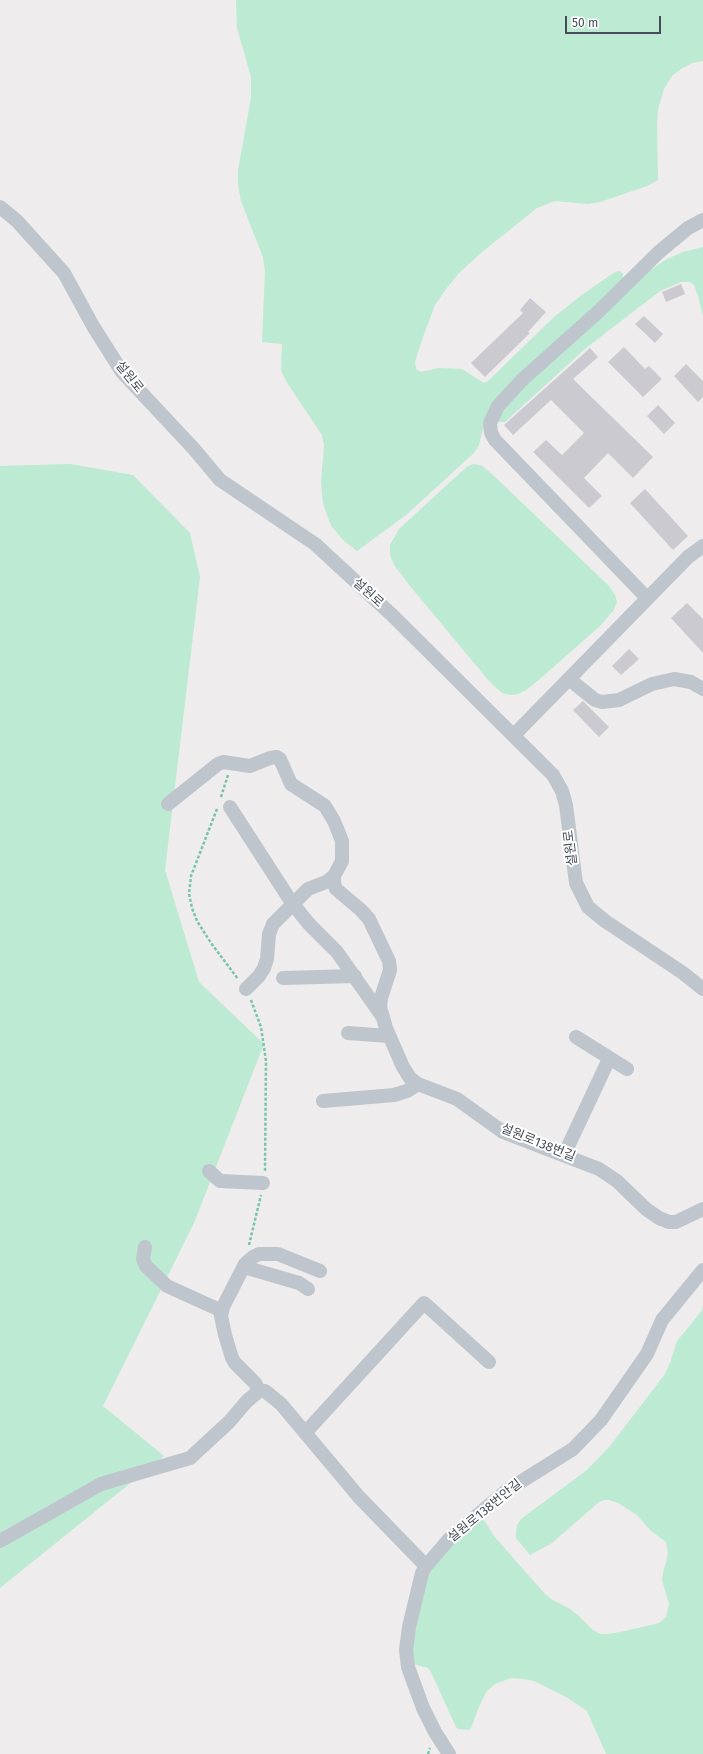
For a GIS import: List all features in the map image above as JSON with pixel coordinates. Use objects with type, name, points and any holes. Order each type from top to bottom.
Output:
[{"type":"street","name":"설원로","points":[[0,207],[17,221],[64,273],[93,326],[122,372],[194,449],[220,480],[315,544],[392,615],[553,775],[562,791],[568,820],[576,883],[588,907],[605,921],[683,973],[703,989]]},
{"type":"street","points":[[647,598],[506,452],[491,433],[490,423],[498,406],[523,379],[593,316],[659,252],[688,228],[703,220]]},
{"type":"street","points":[[514,735],[647,598],[688,557],[703,546]]},
{"type":"street","points":[[569,678],[595,700],[602,702],[619,700],[652,684],[674,679],[691,682],[703,689]]},
{"type":"street","points":[[168,804],[218,764],[223,762],[250,766],[270,758],[277,757],[282,763],[288,780],[294,788],[325,806],[334,821],[343,845],[342,861],[334,876],[326,882],[308,889],[272,924],[269,934],[267,959],[264,968],[260,976],[246,989]]},
{"type":"street","points":[[222,805],[292,903],[309,924],[336,952],[384,1020]]},
{"type":"street","name":"설원로138번길","points":[[334,876],[336,889],[369,918],[389,961],[390,970],[381,998],[380,1007],[389,1036],[403,1067],[410,1078],[418,1084],[457,1099],[504,1132],[599,1169],[618,1181],[646,1209],[659,1218],[669,1222],[676,1222],[703,1209]]},
{"type":"street","points":[[283,978],[354,976]]},
{"type":"street","points":[[348,1033],[389,1036]]},
{"type":"street","points":[[576,1037],[627,1069]]},
{"type":"street","points":[[564,1155],[609,1059]]},
{"type":"street","points":[[323,1101],[394,1095],[407,1091],[418,1084]]},
{"type":"street","points":[[209,1171],[220,1181],[263,1183]]},
{"type":"street","points":[[145,1247],[143,1259],[146,1266],[167,1286],[222,1311]]},
{"type":"street","points":[[259,1391],[255,1383],[232,1358],[221,1316],[222,1311],[244,1267],[253,1257],[270,1253],[278,1254],[320,1271]]},
{"type":"street","points":[[244,1267],[299,1284],[308,1289]]},
{"type":"street","name":"설원로138번안길","points":[[449,1754],[435,1732],[423,1708],[408,1667],[406,1650],[408,1627],[422,1573],[426,1566],[450,1538],[506,1491],[572,1449],[602,1420],[647,1354],[662,1320],[703,1270]]},
{"type":"street","points":[[305,1433],[424,1303],[489,1362]]},
{"type":"street","points":[[0,1541],[101,1484],[190,1458],[229,1422],[247,1401],[259,1391],[265,1391],[281,1404],[359,1497],[426,1566]]},
{"type":"path","points":[[232,763],[222,805],[191,876],[190,894],[192,908],[197,921],[211,943],[246,989],[261,1027],[266,1060],[265,1175],[244,1267]]},
{"type":"green space","points":[[236,0],[703,0],[703,61],[692,63],[672,76],[664,89],[658,109],[658,180],[647,186],[600,202],[588,204],[555,201],[537,208],[482,252],[459,273],[446,289],[435,305],[424,334],[415,362],[416,369],[421,372],[439,368],[462,369],[484,383],[488,381],[554,317],[583,294],[615,272],[620,271],[623,274],[623,279],[484,424],[479,445],[474,453],[406,515],[357,551],[344,541],[332,527],[328,518],[323,503],[321,483],[324,445],[322,435],[286,381],[281,370],[282,344],[262,342],[265,271],[263,257],[241,201],[238,185],[238,170],[251,98],[251,77],[237,28]]},
{"type":"green space","points":[[703,247],[703,316],[694,285],[690,282],[681,282],[660,291],[586,348],[505,422],[499,422],[498,418],[504,405],[649,271],[667,259],[683,252]]},
{"type":"green space","points":[[70,464],[133,475],[190,533],[200,577],[165,870],[199,982],[264,1044],[194,1223],[103,1406],[164,1456],[0,1588],[0,466]]},
{"type":"green space","points":[[474,464],[482,466],[492,474],[609,586],[615,595],[617,602],[613,611],[600,626],[541,678],[526,690],[518,694],[511,695],[502,693],[489,681],[410,586],[394,565],[390,555],[390,545],[399,529],[468,466]]},
{"type":"green space","points":[[703,1304],[703,1754],[606,1754],[587,1711],[568,1698],[534,1681],[524,1679],[511,1678],[495,1684],[486,1692],[471,1728],[469,1730],[458,1729],[431,1672],[428,1668],[413,1664],[412,1647],[423,1588],[429,1575],[437,1561],[449,1548],[481,1520],[484,1520],[494,1536],[544,1593],[551,1599],[570,1609],[593,1630],[600,1634],[620,1632],[659,1623],[666,1617],[669,1604],[662,1580],[668,1554],[666,1542],[651,1531],[637,1515],[618,1503],[609,1500],[599,1502],[552,1543],[530,1555],[516,1538],[516,1532],[517,1525],[521,1519],[587,1470],[610,1446],[665,1374],[677,1341],[702,1310]]},
{"type":"building","points":[[681,284],[685,294],[666,302],[662,292]]},
{"type":"building","points":[[530,298],[546,312],[528,332],[530,333],[485,377],[471,363],[523,313],[520,310]]},
{"type":"building","points":[[644,316],[663,334],[655,343],[635,324]]},
{"type":"building","points":[[624,347],[645,369],[649,366],[662,379],[643,397],[608,362]]},
{"type":"building","points":[[590,348],[598,357],[573,379],[653,457],[633,478],[608,453],[584,478],[602,496],[589,508],[533,452],[546,440],[562,455],[584,433],[551,400],[513,435],[504,425]]},
{"type":"building","points":[[686,364],[703,381],[703,397],[698,402],[674,376]]},
{"type":"building","points":[[658,405],[675,423],[664,434],[647,416]]},
{"type":"building","points":[[645,489],[688,536],[673,550],[630,503]]},
{"type":"building","points":[[687,603],[703,619],[703,653],[671,618]]},
{"type":"building","points":[[629,649],[639,659],[621,675],[612,666]]},
{"type":"building","points":[[583,701],[609,727],[599,737],[573,710]]}]
